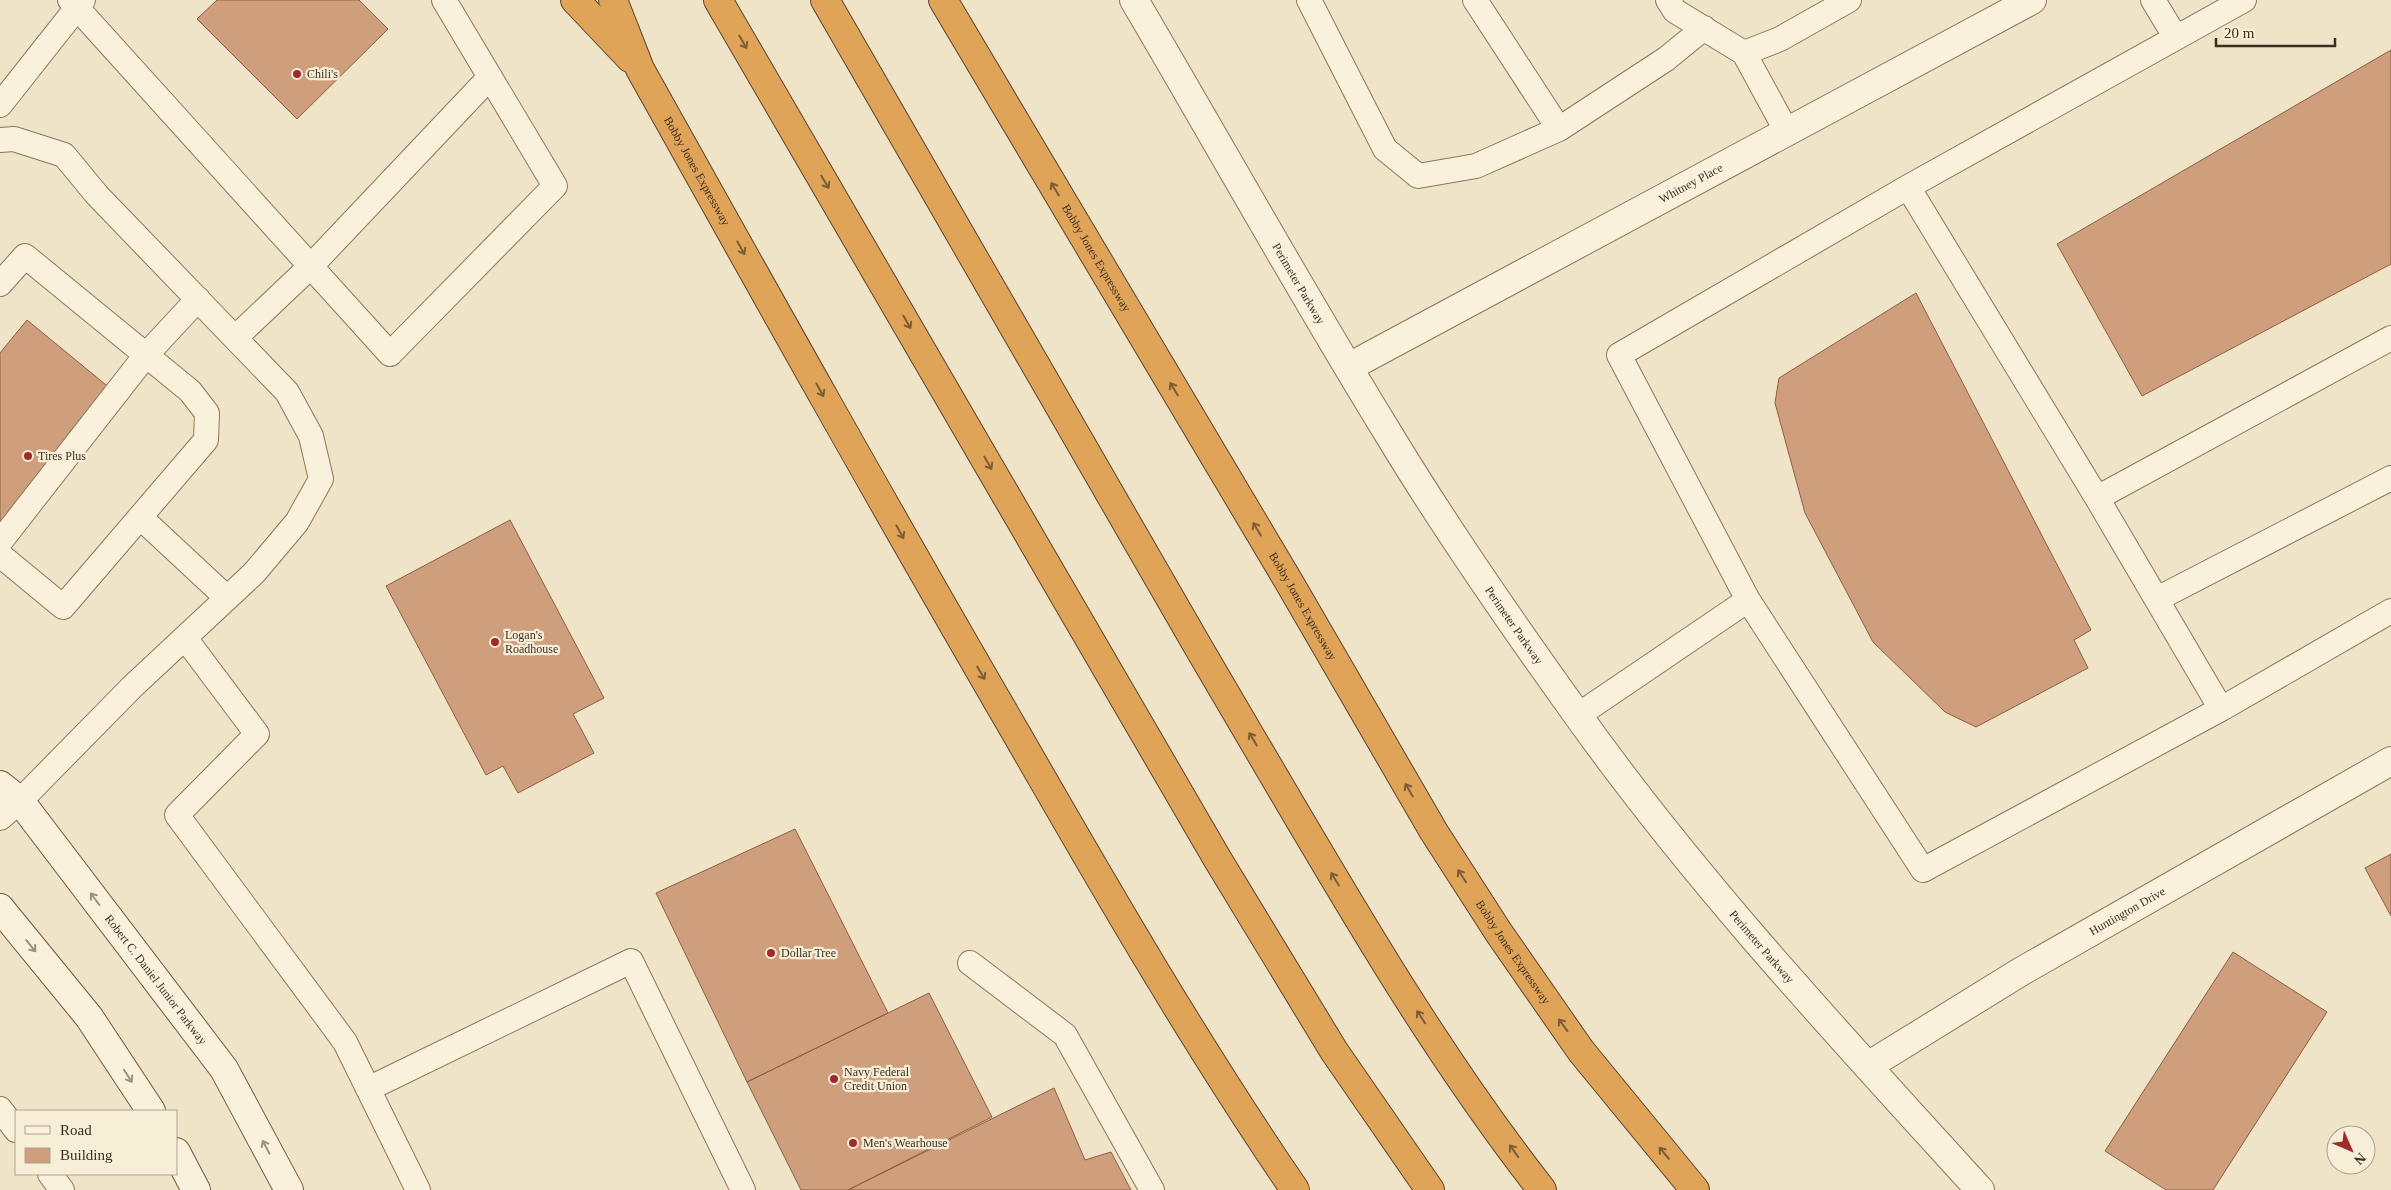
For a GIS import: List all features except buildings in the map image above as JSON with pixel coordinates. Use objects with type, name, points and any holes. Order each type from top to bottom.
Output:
[{"type":"highway","points":[[575,0],[640,69]]},
{"type":"highway","name":"Bobby Jones Expressway","points":[[613,0],[640,69],[940,602],[1120,913],[1231,1096],[1295,1190]]},
{"type":"highway","points":[[718,0],[1232,885],[1334,1051],[1430,1190]]},
{"type":"highway","points":[[825,0],[974,260],[1370,937],[1449,1060],[1542,1190]]},
{"type":"highway","name":"Bobby Jones Expressway","points":[[943,0],[1289,582],[1434,832],[1499,933],[1581,1051],[1695,1190]]},
{"type":"street","name":"Perimeter Parkway","points":[[1134,0],[1391,439],[1465,554],[1577,716],[1688,859],[1817,1012],[1980,1190]]},
{"type":"street","name":"Whitney Place","points":[[1349,367],[2032,0]]},
{"type":"street","name":"Huntington Drive","points":[[1868,1066],[2022,970],[2391,761]]},
{"type":"street","name":"Robert C. Daniel Junior Parkway","points":[[10,793],[224,1069],[289,1190]]},
{"type":"street","points":[[0,908],[89,1016],[150,1110]]},
{"type":"street","points":[[178,1156],[196,1190]]},
{"type":"lane","points":[[0,104],[77,2],[390,354],[555,186],[444,0]]},
{"type":"lane","points":[[1309,0],[1385,149],[1418,176],[1476,166],[1559,128],[1666,59],[1704,28]]},
{"type":"lane","points":[[1475,0],[1559,128]]},
{"type":"lane","points":[[1668,0],[1675,11],[1744,53],[1787,132]]},
{"type":"lane","points":[[1744,53],[1780,39],[1849,0]]},
{"type":"lane","points":[[2153,0],[2176,38]]},
{"type":"lane","points":[[2244,0],[1908,187],[1620,354],[1748,600],[1924,870],[2221,709],[2391,611]]},
{"type":"lane","points":[[235,338],[311,266],[490,77]]},
{"type":"lane","points":[[0,140],[14,138],[64,155],[97,195],[287,392],[311,436],[321,479],[297,522],[254,573],[132,687],[10,793],[0,818]]},
{"type":"lane","points":[[1908,187],[2097,498],[2221,709]]},
{"type":"lane","points":[[0,284],[25,256],[190,391],[207,413],[206,440],[63,607],[0,555]]},
{"type":"lane","points":[[0,542],[146,355],[198,299]]},
{"type":"lane","points":[[2097,498],[2391,338]]},
{"type":"lane","points":[[2157,599],[2391,478]]},
{"type":"lane","points":[[140,517],[227,598]]},
{"type":"lane","points":[[1577,716],[1748,600]]},
{"type":"lane","points":[[185,638],[257,734],[177,815],[345,1042],[418,1190]]},
{"type":"lane","points":[[368,1089],[631,960],[743,1190]]},
{"type":"lane","points":[[970,963],[1065,1035],[1152,1190]]},
{"type":"lane","points":[[0,1109],[15,1129]]},
{"type":"lane","points":[[51,1175],[62,1190]]},
{"type":"place","name":"Chili's","points":[[297,74]]},
{"type":"place","name":"Tires Plus","points":[[28,456]]},
{"type":"place","name":"Logan's Roadhouse","points":[[495,642]]},
{"type":"place","name":"Dollar Tree","points":[[771,953]]},
{"type":"place","name":"Navy Federal Credit Union","points":[[834,1079]]},
{"type":"place","name":"Men's Wearhouse","points":[[853,1143]]}]
